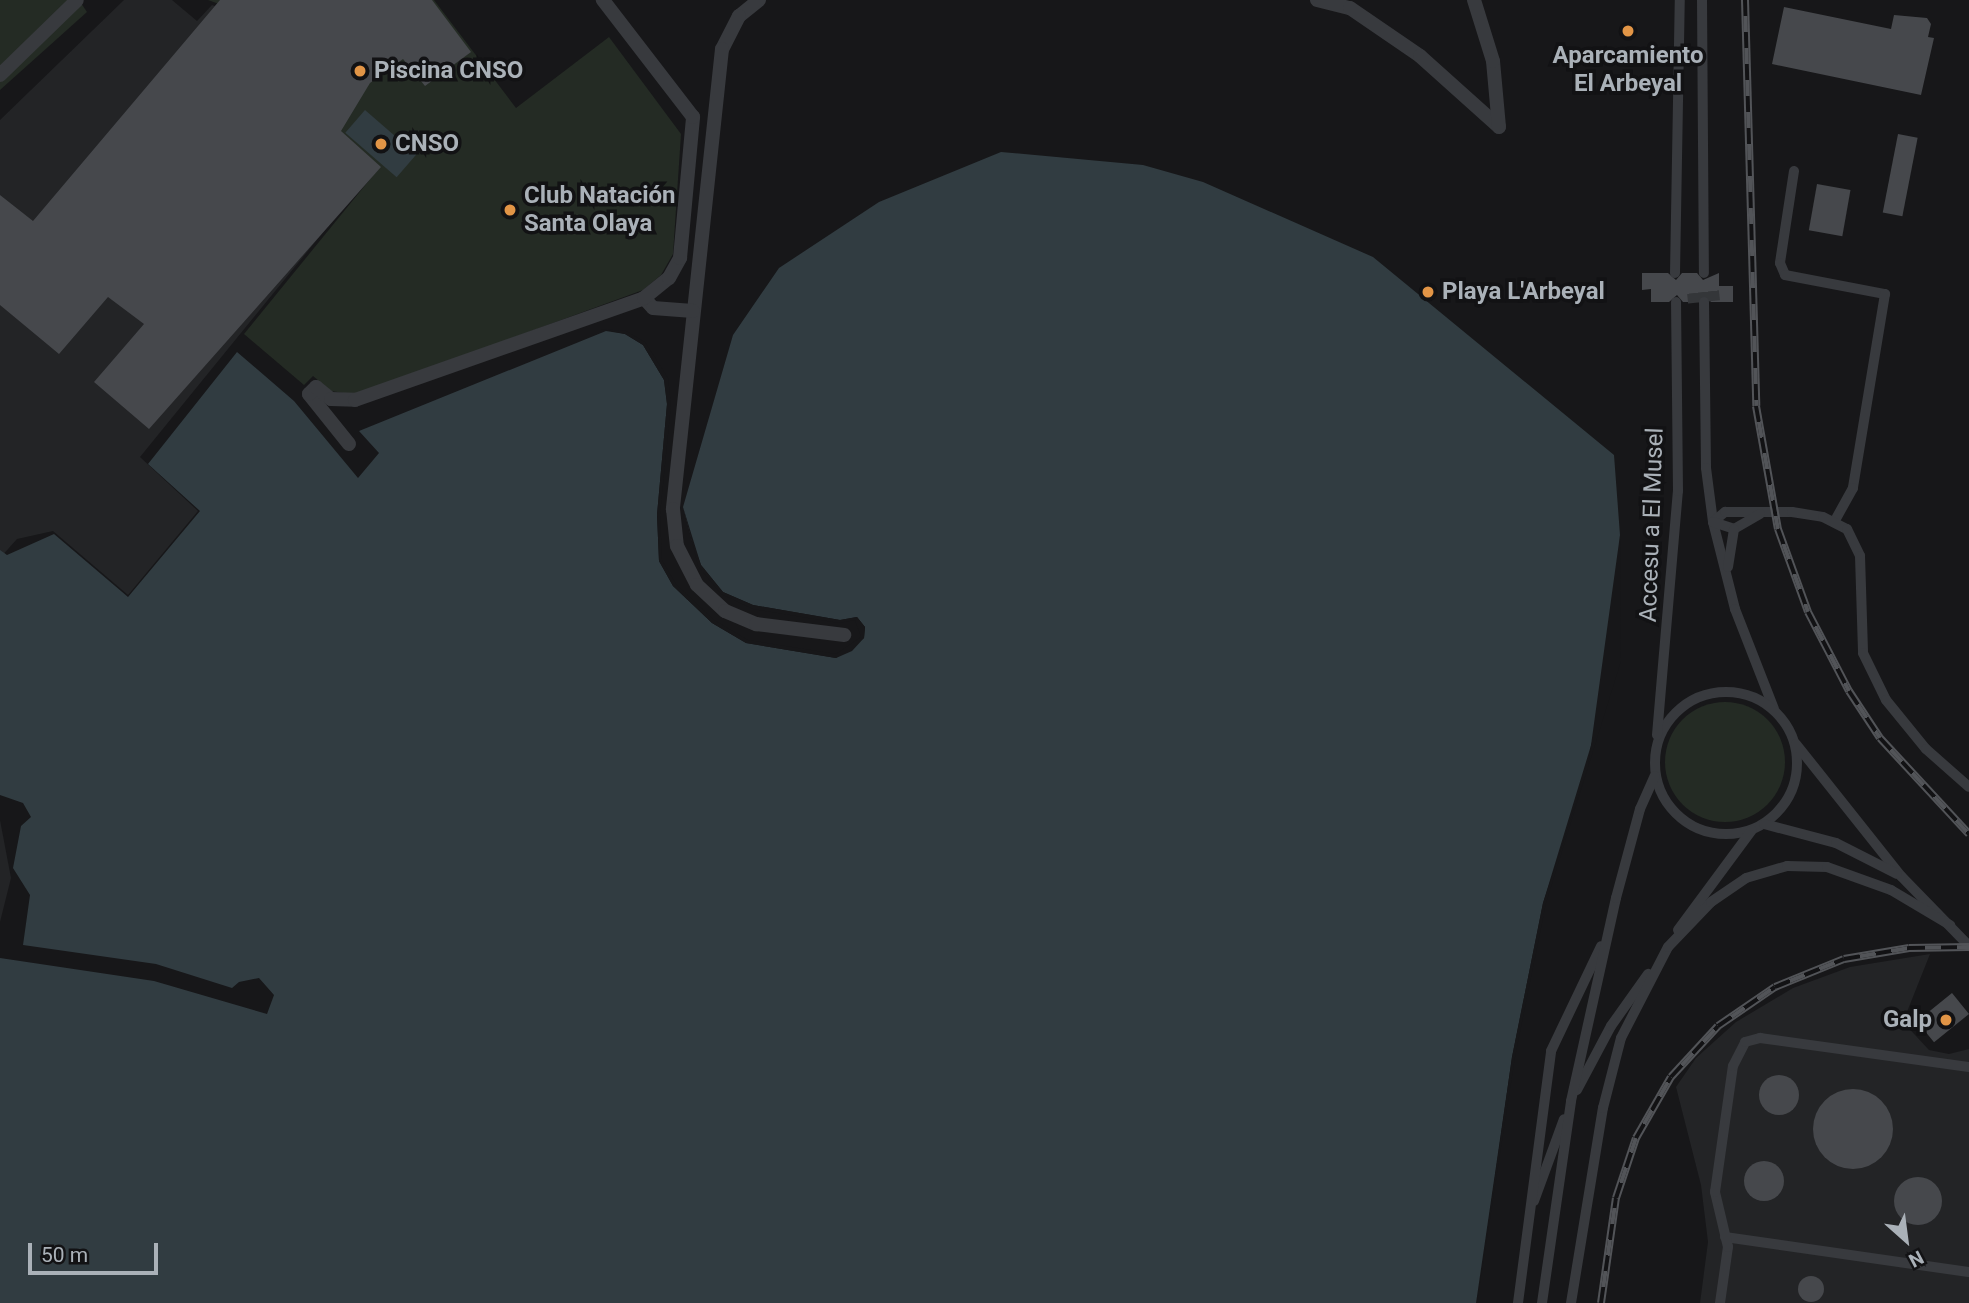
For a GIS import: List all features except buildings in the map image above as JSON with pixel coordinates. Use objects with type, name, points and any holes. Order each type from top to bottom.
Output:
[{"type":"street","points":[[0,75],[77,0]]},
{"type":"street","points":[[349,444],[309,394],[316,387],[331,399],[355,400],[645,298],[669,278],[680,258],[693,117],[603,0]]},
{"type":"street","points":[[759,0],[739,16],[722,49],[673,509],[677,546],[697,585],[725,611],[756,624],[844,635]]},
{"type":"street","points":[[1317,0],[1350,8],[1420,56],[1499,127],[1493,61],[1474,0]]},
{"type":"street","points":[[693,117],[714,120]]},
{"type":"street","points":[[645,298],[653,309],[693,311]]},
{"type":"lane","points":[[1675,273],[1680,0]]},
{"type":"lane","points":[[1702,0],[1704,273]]},
{"type":"lane","points":[[1794,171],[1780,263],[1785,275],[1885,294],[1853,488],[1833,522]]},
{"type":"lane","name":"Accesu a El Musel","points":[[1675,302],[1678,491],[1666,664],[1655,748],[1655,776],[1663,799],[1680,818],[1703,831],[1728,835],[1764,824],[1784,805],[1795,784],[1796,744],[1774,710],[1728,581],[1713,522],[1706,468],[1704,302]]},
{"type":"lane","points":[[1713,522],[1726,512],[1792,512],[1833,522],[1847,529],[1860,556],[1863,653],[1886,700],[1926,750],[1969,787]]},
{"type":"lane","points":[[1713,522],[1734,529],[1760,514]]},
{"type":"lane","points":[[1728,581],[1734,529]]},
{"type":"lane","name":"Accesu a El Musel","points":[[1655,748],[1664,725],[1681,706],[1705,694],[1730,690],[1754,696],[1774,710]]},
{"type":"lane","points":[[1796,744],[1811,758],[1901,876],[1969,946]]},
{"type":"lane","points":[[1542,1303],[1572,1101],[1606,937],[1640,809],[1655,776]]},
{"type":"lane","points":[[1764,824],[1836,844],[1901,876]]},
{"type":"lane","points":[[1534,1201],[1572,1101],[1611,1026],[1753,829]]},
{"type":"lane","points":[[1571,1303],[1603,1108],[1621,1038],[1668,947],[1711,902],[1746,878],[1787,866],[1827,867],[1878,886],[1950,925]]},
{"type":"lane","points":[[1518,1303],[1534,1201],[1534,1157],[1551,1051],[1606,937]]},
{"type":"lane","points":[[1720,1303],[1726,1237],[1715,1192],[1733,1066],[1745,1042],[1760,1038],[1969,1068]]},
{"type":"lane","points":[[1726,1237],[1969,1272]]},
{"type":"shaded area","points":[[0,0],[79,0],[87,12],[0,90]]},
{"type":"shaded area","points":[[124,0],[172,0],[197,21],[212,5],[330,45],[377,166],[140,457],[198,511],[128,595],[53,531],[17,539],[0,558],[0,120]]},
{"type":"shaded area","name":"Club Natación Santa Olaya","points":[[208,0],[434,0],[516,108],[609,37],[681,134],[673,254],[661,275],[643,290],[356,395],[331,391],[313,376],[304,385],[244,334],[380,167],[325,117],[335,46]]},
{"type":"shaded area","name":"CNSO","points":[[365,110],[416,155],[397,177],[345,133]]},
{"type":"shaded area","points":[[1001,152],[1143,165],[1203,182],[1373,257],[1614,455],[1620,535],[1617,660],[1543,903],[1512,1057],[1476,1303],[0,1303],[0,958],[154,981],[267,1014],[274,995],[259,978],[239,982],[232,988],[156,964],[23,945],[30,895],[13,868],[21,826],[31,817],[23,803],[0,795],[0,550],[7,555],[54,534],[128,597],[200,511],[148,464],[237,352],[294,401],[358,478],[379,453],[359,431],[606,331],[625,334],[643,345],[664,380],[667,404],[657,515],[659,561],[673,586],[712,623],[746,643],[836,658],[864,638],[865,627],[857,617],[840,620],[753,605],[723,592],[701,565],[692,541],[683,507],[733,335],[779,268],[879,202]]},
{"type":"shaded area","points":[[1725,702],[1748,707],[1767,720],[1780,739],[1785,762],[1780,785],[1767,804],[1748,817],[1725,822],[1702,817],[1683,804],[1670,785],[1665,762],[1670,739],[1683,720],[1702,707]]},
{"type":"shaded area","points":[[0,820],[11,878],[0,922]]},
{"type":"shaded area","points":[[1930,954],[1903,1022],[1929,1050],[1949,1054],[1969,1049],[1969,1303],[1700,1303],[1708,1242],[1701,1185],[1676,1087],[1696,1058],[1736,1022],[1793,988],[1850,967]]},
{"type":"pier","points":[[601,329],[626,331],[645,342],[668,378],[671,404],[660,515],[662,560],[676,584],[714,620],[748,640],[836,654],[861,637],[855,620],[839,623],[753,609],[721,594],[698,566],[683,507],[701,565],[723,592],[753,605],[840,620],[857,617],[865,627],[864,638],[852,651],[836,658],[746,643],[712,623],[673,586],[659,561],[657,515],[667,404],[664,380],[643,345],[625,334]]},
{"type":"pier","points":[[1620,535],[1621,661],[1546,903],[1515,1057],[1477,1303],[1512,1057],[1543,903],[1588,767]]},
{"type":"tunnel","points":[[1703,292],[1704,302]]},
{"type":"railway","points":[[1745,0],[1756,406],[1778,529],[1808,612],[1849,691],[1880,738],[1969,834]]},
{"type":"railway","points":[[1601,1303],[1616,1198],[1636,1138],[1671,1077],[1718,1026],[1775,987],[1844,959],[1909,948],[1969,947]]},
{"type":"place","name":"Aparcamiento El Arbeyal","points":[[1628,31]]},
{"type":"place","name":"Piscina CNSO","points":[[360,71]]},
{"type":"place","name":"CNSO","points":[[381,144]]},
{"type":"place","name":"Club Natación Santa Olaya","points":[[510,210]]},
{"type":"place","name":"Playa L'Arbeyal","points":[[1428,292]]},
{"type":"place","name":"Galp","points":[[1946,1020]]}]
